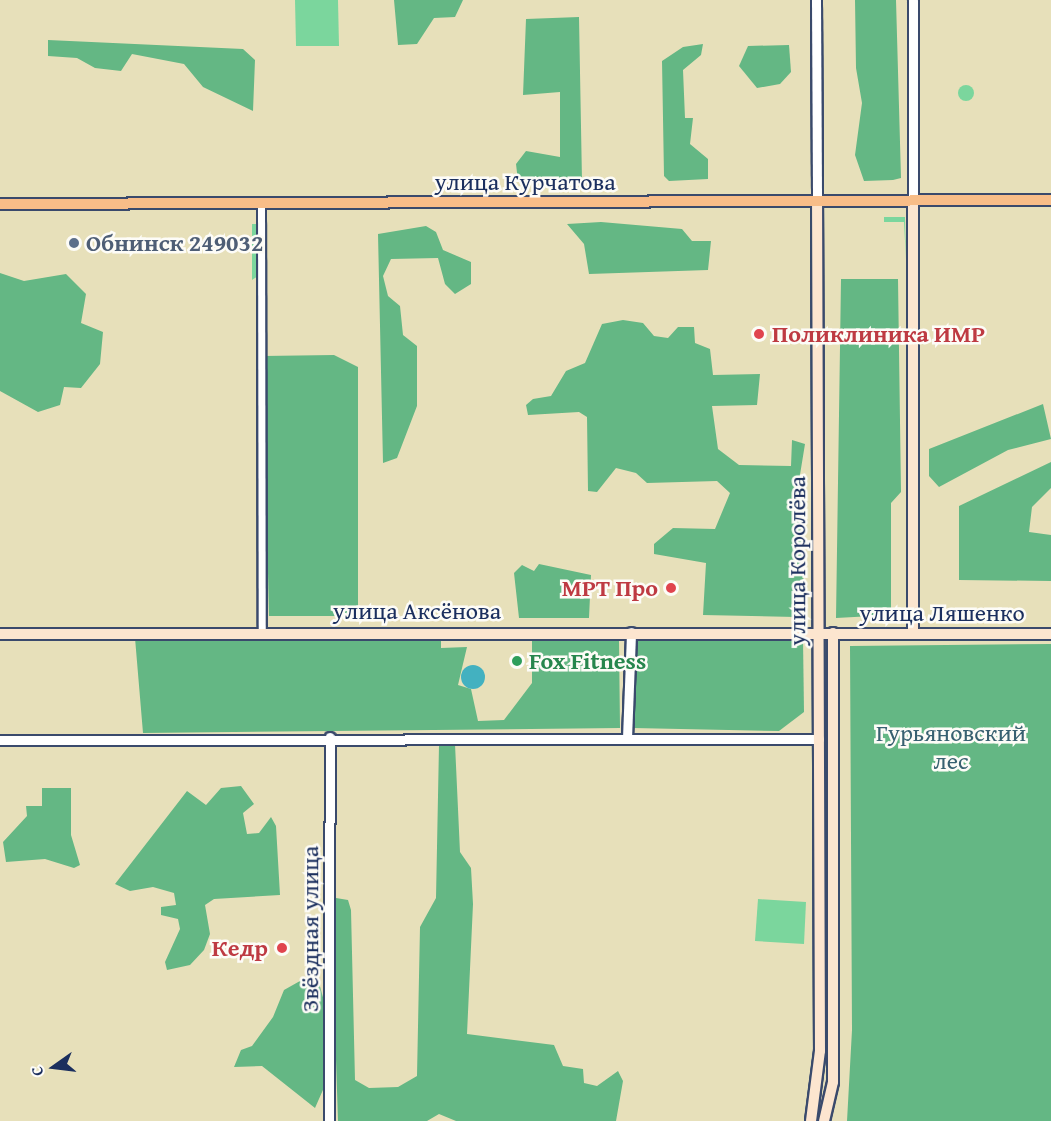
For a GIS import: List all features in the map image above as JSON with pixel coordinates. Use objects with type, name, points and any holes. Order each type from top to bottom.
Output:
[{"type":"main road","points":[[913,200],[913,634]]},
{"type":"main road","name":"улица Курчатова","points":[[0,204],[1051,200]]},
{"type":"main road","name":"улица Королёва","points":[[811,1121],[820,1051],[817,201]]},
{"type":"main road","name":"улица Аксёнова","points":[[0,634],[262,631],[833,633]]},
{"type":"main road","name":"улица Королёва","points":[[824,1121],[833,1082],[831,740],[833,633]]},
{"type":"main road","name":"улица Ляшенко","points":[[833,633],[1051,634]]},
{"type":"main road","points":[[819,739],[831,740]]},
{"type":"street","name":"улица Королёва","points":[[816,0],[817,201]]},
{"type":"street","points":[[913,0],[913,200]]},
{"type":"street","points":[[261,203],[262,631]]},
{"type":"street","points":[[627,738],[631,632]]},
{"type":"street","points":[[0,740],[330,737],[819,739]]},
{"type":"street","name":"Звёздная улица","points":[[329,1121],[330,737]]},
{"type":"green space","points":[[295,0],[338,0],[339,46],[296,46]]},
{"type":"green space","points":[[394,0],[463,0],[455,17],[434,18],[417,44],[398,45]]},
{"type":"green space","points":[[855,0],[896,0],[901,178],[893,180],[864,181],[855,155],[862,103],[856,68]]},
{"type":"green space","points":[[579,17],[582,181],[518,181],[516,164],[526,151],[560,157],[560,92],[523,95],[526,19]]},
{"type":"green space","points":[[48,40],[243,49],[255,60],[253,111],[203,87],[184,64],[132,54],[121,71],[95,68],[77,58],[48,56]]},
{"type":"green space","points":[[703,44],[701,55],[683,70],[685,118],[693,118],[690,144],[708,159],[708,179],[669,181],[664,176],[662,61],[683,47]]},
{"type":"green space","points":[[789,45],[791,72],[780,84],[757,88],[739,66],[748,46]]},
{"type":"green space","points":[[966,85],[974,93],[966,101],[958,93]]},
{"type":"green space","points":[[884,217],[905,217],[906,260],[904,222],[884,222]]},
{"type":"green space","points":[[601,222],[682,229],[692,241],[711,241],[708,270],[589,274],[584,244],[567,224]]},
{"type":"green space","points":[[252,224],[258,224],[258,276],[252,280]]},
{"type":"green space","points":[[426,226],[436,232],[443,250],[471,262],[471,284],[455,294],[445,284],[438,258],[391,259],[383,276],[388,296],[400,306],[403,335],[417,346],[417,406],[397,458],[383,463],[378,234]]},
{"type":"green space","points":[[0,273],[24,281],[66,274],[86,294],[81,323],[103,332],[100,364],[81,388],[64,387],[60,405],[38,412],[0,391]]},
{"type":"green space","points":[[841,279],[898,279],[901,492],[891,503],[891,615],[836,618]]},
{"type":"green space","points":[[623,320],[643,323],[654,336],[668,338],[678,327],[694,327],[695,343],[710,349],[713,375],[760,374],[757,405],[712,406],[718,449],[739,465],[791,466],[792,440],[805,444],[798,487],[805,603],[796,617],[703,615],[706,563],[654,554],[654,544],[673,528],[715,529],[730,493],[717,481],[647,483],[636,473],[616,468],[597,492],[588,491],[587,417],[579,412],[528,415],[526,405],[533,399],[551,396],[566,371],[585,363],[602,324]]},
{"type":"green space","points":[[334,355],[358,367],[358,616],[269,616],[263,356]]},
{"type":"green space","points":[[1043,404],[1051,439],[1008,450],[939,487],[929,476],[929,449]]},
{"type":"green space","points":[[1051,462],[1051,488],[1032,507],[1029,532],[1051,535],[1051,581],[959,580],[959,506]]},
{"type":"green space","points":[[539,564],[591,575],[589,618],[519,618],[514,573],[522,565],[534,571]]},
{"type":"green space","points":[[135,638],[441,638],[441,648],[467,647],[458,685],[471,689],[478,721],[504,720],[532,683],[532,639],[619,640],[620,728],[143,733]]},
{"type":"green space","points":[[803,639],[804,712],[779,731],[633,728],[636,641]]},
{"type":"green space","name":"Гурьяновский лес","points":[[1051,644],[1051,1121],[847,1121],[852,1030],[850,646]]},
{"type":"green space","points":[[455,744],[460,852],[471,868],[473,904],[467,1034],[554,1045],[563,1066],[583,1069],[584,1083],[597,1086],[618,1071],[623,1081],[616,1121],[456,1121],[439,1114],[427,1121],[338,1121],[331,906],[336,898],[348,900],[351,910],[355,1080],[369,1088],[398,1087],[417,1076],[420,927],[436,898],[439,745]]},
{"type":"green space","points":[[241,786],[254,804],[243,813],[247,834],[259,833],[271,817],[276,826],[280,895],[214,899],[205,905],[210,934],[204,950],[190,965],[167,970],[165,962],[180,929],[178,919],[161,915],[161,907],[176,905],[174,893],[153,887],[130,891],[115,884],[187,791],[206,805],[221,788]]},
{"type":"green space","points":[[42,788],[71,788],[71,835],[80,865],[74,868],[45,859],[6,862],[3,842],[27,816],[26,806],[42,806]]},
{"type":"green space","points":[[758,899],[806,902],[804,944],[755,941]]},
{"type":"green space","points":[[316,972],[324,1001],[326,1083],[315,1108],[262,1066],[234,1067],[241,1050],[252,1046],[273,1017],[284,990]]},
{"type":"water","points":[[473,665],[481,669],[485,677],[481,685],[473,689],[465,685],[461,677],[465,669]]},
{"type":"place","name":"Обнинск 249032","points":[[74,243]]},
{"type":"place","name":"Поликлиника ИМР","points":[[759,334]]},
{"type":"place","name":"МРТ Про","points":[[671,588]]},
{"type":"place","name":"Fox Fitness","points":[[517,661]]},
{"type":"place","name":"Кедр","points":[[282,948]]}]
